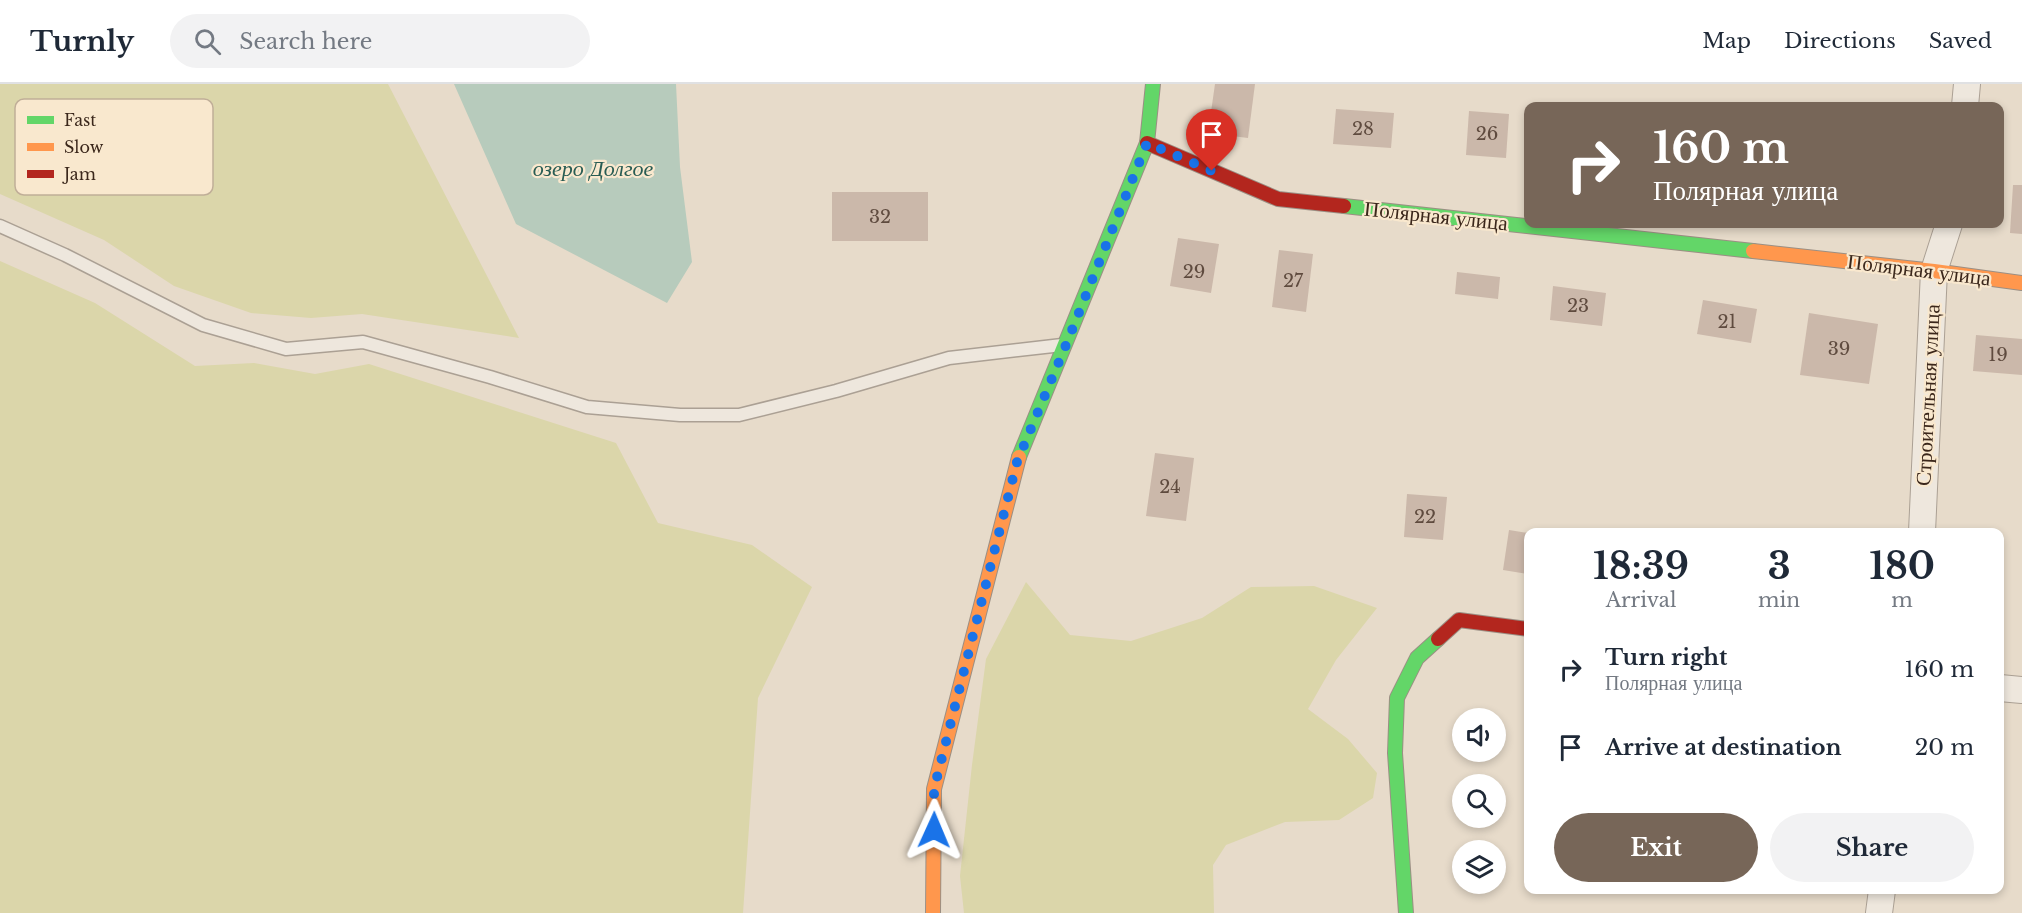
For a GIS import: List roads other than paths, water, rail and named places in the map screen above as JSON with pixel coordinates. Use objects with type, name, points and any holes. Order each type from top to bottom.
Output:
[{"type":"street","points":[[933,913],[934,789],[1017,462],[1147,143],[1153,84]]},
{"type":"street","points":[[1965,102],[1967,84]]},
{"type":"street","name":"Полярная улица","points":[[1147,143],[1278,199],[1524,226]]},
{"type":"street","name":"Полярная улица","points":[[1542,228],[1934,271],[2022,283]]},
{"type":"street","name":"Строительная улица","points":[[1922,528],[1934,271],[1948,228]]},
{"type":"street","points":[[1406,913],[1395,753],[1397,698],[1417,658],[1460,620],[1524,628]]},
{"type":"street","points":[[2004,688],[2022,690]]},
{"type":"street","points":[[1879,913],[1881,894]]},
{"type":"lane","points":[[0,226],[65,255],[203,325],[286,349],[363,342],[587,407],[680,415],[739,415],[836,391],[949,358],[1066,345]]},
{"type":"water","name":"озеро Долгое","points":[[454,84],[676,84],[680,167],[692,262],[667,303],[516,224]]}]
